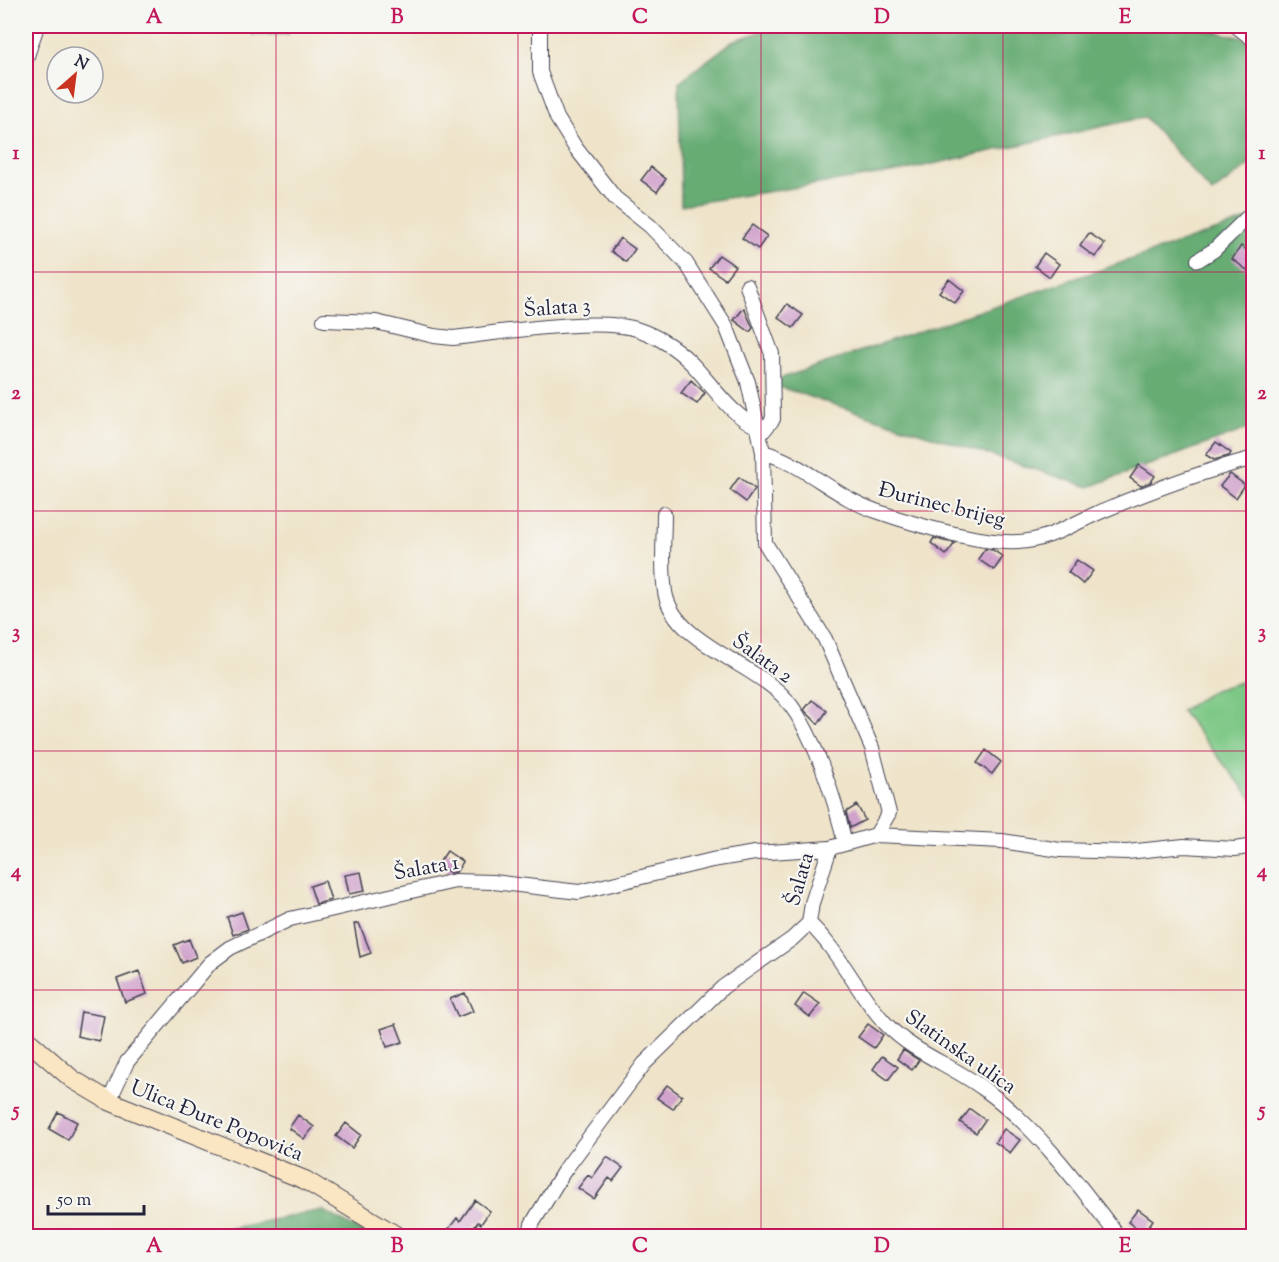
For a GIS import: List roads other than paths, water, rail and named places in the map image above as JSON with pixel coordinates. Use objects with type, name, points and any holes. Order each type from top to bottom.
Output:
[{"type":"street","points":[[26,59],[37,26]]},
{"type":"street","points":[[540,26],[540,72],[557,117],[575,147],[615,198],[650,226],[686,263],[718,310],[740,360],[763,452],[765,543],[825,639],[872,748],[889,813],[876,835]]},
{"type":"street","points":[[1236,26],[1254,39]]},
{"type":"street","points":[[1198,260],[1214,249],[1254,211]]},
{"type":"street","points":[[747,286],[772,354],[773,420],[759,431]]},
{"type":"street","name":"Šalata 3","points":[[324,320],[376,322],[434,336],[453,338],[575,326],[613,325],[639,330],[667,344],[689,360],[737,413],[759,431]]},
{"type":"street","name":"Đurinec brijeg","points":[[763,452],[795,464],[833,489],[874,511],[950,531],[1018,542],[1056,532],[1133,498],[1212,469],[1254,458]]},
{"type":"street","name":"Šalata 2","points":[[664,514],[664,590],[671,608],[681,624],[698,638],[766,681],[790,704],[809,735],[840,821],[845,844]]},
{"type":"street","name":"Šalata","points":[[530,1236],[532,1224],[564,1171],[645,1064],[723,987],[792,939],[809,923],[812,903],[830,848],[876,835],[1002,841],[1060,850],[1127,852],[1184,846],[1235,849],[1254,846]]},
{"type":"street","name":"Šalata 1","points":[[109,1101],[127,1062],[210,963],[230,948],[290,919],[455,881],[493,882],[579,892],[712,860],[755,853],[830,848]]},
{"type":"street","name":"Slatinska ulica","points":[[809,923],[834,951],[885,1023],[914,1048],[970,1079],[994,1097],[1040,1142],[1118,1236]]},
{"type":"street","name":"Ulica Đure Popovića","points":[[26,1039],[72,1079],[109,1101],[305,1180],[397,1236]]}]
